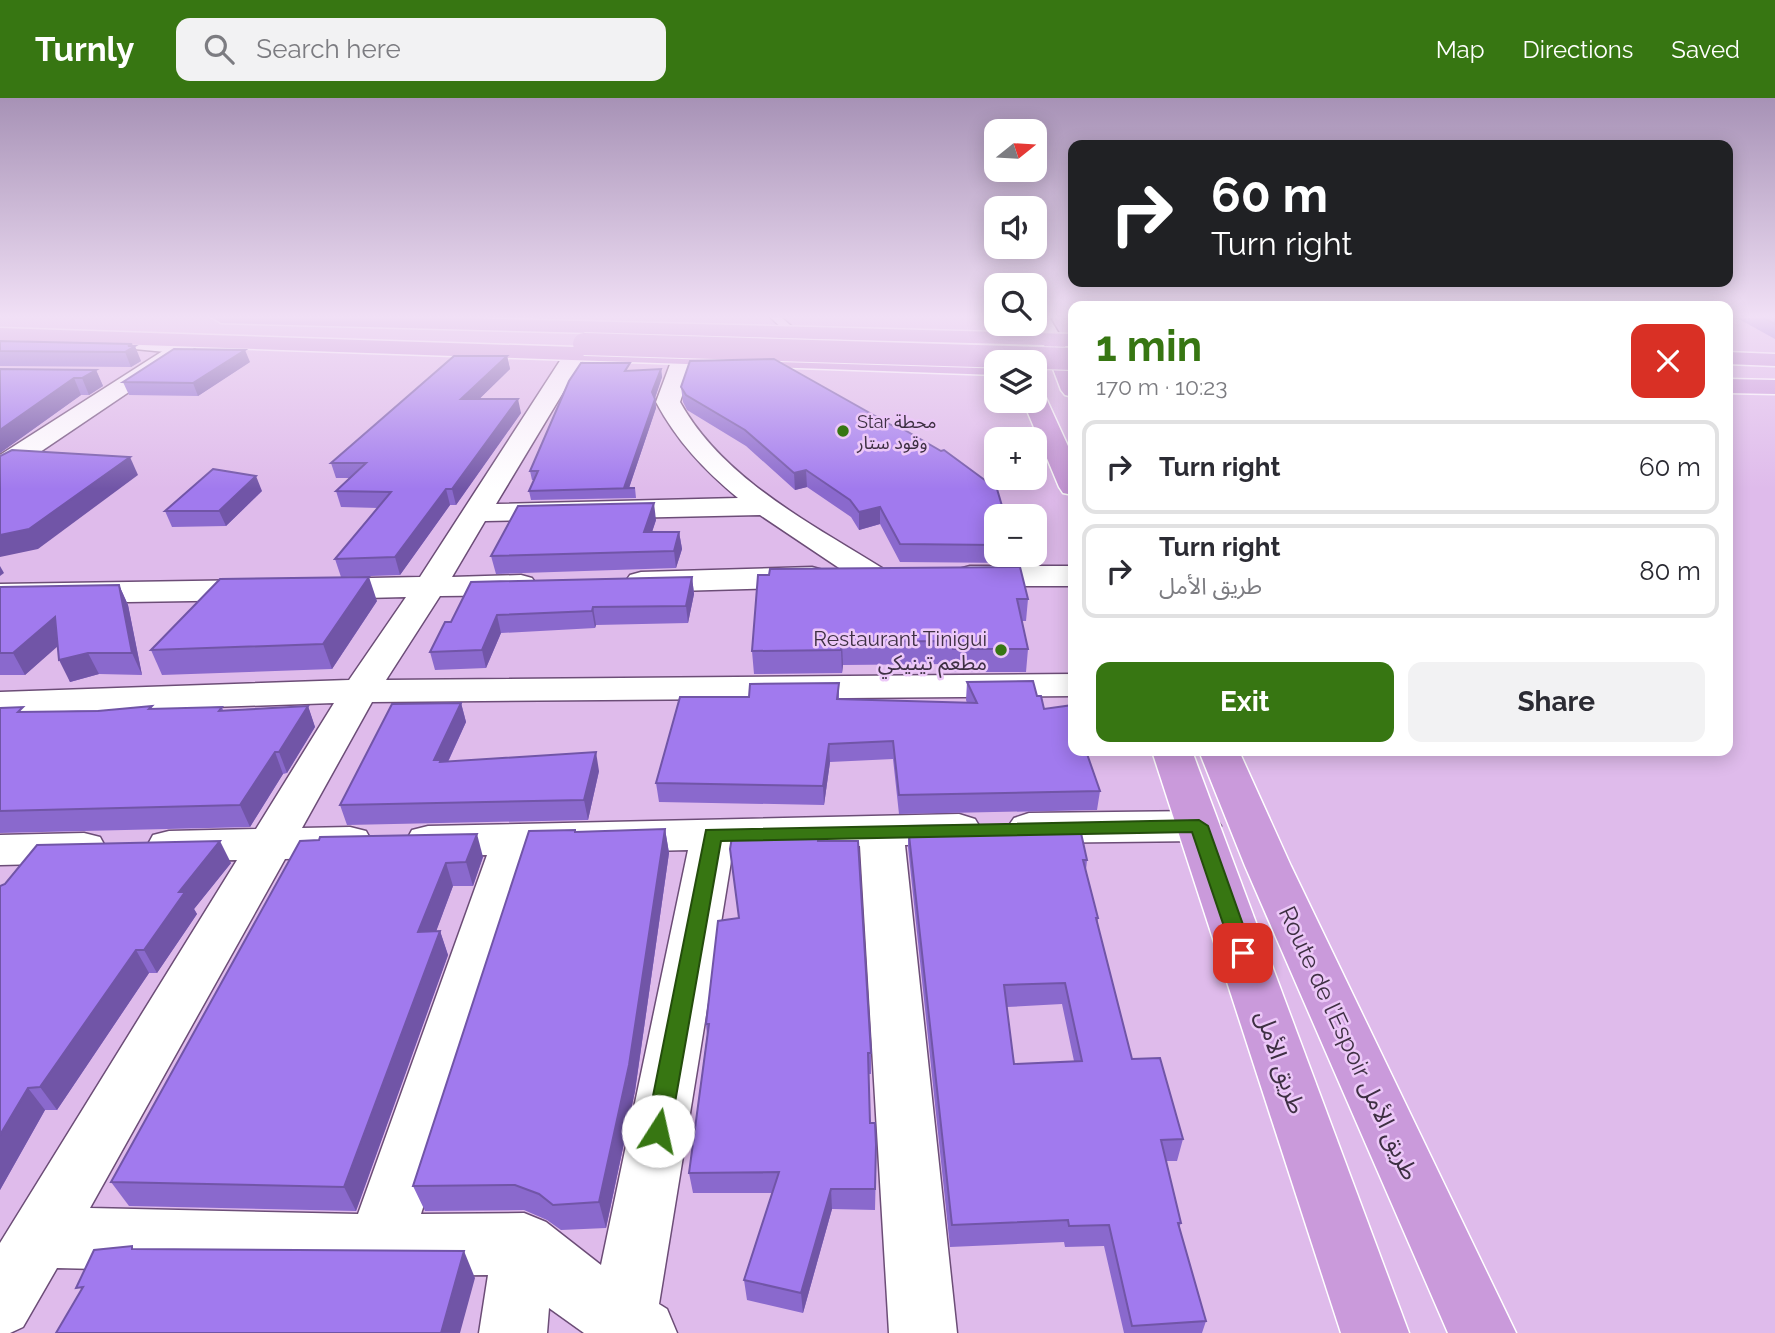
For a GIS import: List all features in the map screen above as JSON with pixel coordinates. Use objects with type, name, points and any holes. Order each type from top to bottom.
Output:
[{"type":"highway","points":[[1733,375],[1775,376]]},
{"type":"highway","points":[[1733,386],[1775,387]]},
{"type":"highway","points":[[1041,413],[1068,475]]},
{"type":"highway","name":"طريق الأمل","points":[[1174,756],[1375,1333]]},
{"type":"highway","name":"Route de l’Espoir طريق الأمل","points":[[1221,756],[1268,866],[1482,1333]]},
{"type":"street","points":[[0,467],[137,375]]},
{"type":"street","points":[[0,1304],[359,691],[429,588],[565,375]]},
{"type":"street","points":[[608,583],[884,575],[767,506],[700,451],[675,419],[668,402],[678,375]]},
{"type":"street","points":[[95,376],[133,377]]},
{"type":"street","points":[[475,513],[767,506]]},
{"type":"street","points":[[938,575],[1068,576]]},
{"type":"street","points":[[0,594],[553,584]]},
{"type":"street","points":[[0,703],[359,691],[1068,684]]},
{"type":"street","points":[[0,893],[18,850],[881,830],[1199,826]]},
{"type":"street","points":[[881,830],[923,1333]]},
{"type":"street","points":[[41,1237],[379,1245],[524,1244],[572,1284],[633,1326],[713,835]]},
{"type":"street","points":[[379,1245],[515,839]]},
{"type":"street","points":[[513,1333],[524,1244]]},
{"type":"building","points":[[0,375],[88,375],[74,378],[0,430]]},
{"type":"building","points":[[134,375],[206,375],[193,383],[123,382]]},
{"type":"building","points":[[433,375],[487,375],[461,399],[518,399],[452,489],[446,489],[395,557],[335,559],[391,492],[336,491],[366,463],[331,463]]},
{"type":"building","points":[[573,375],[659,375],[652,392],[655,399],[624,488],[635,488],[529,491],[538,471],[530,471]]},
{"type":"building","points":[[685,375],[802,375],[893,426],[896,425],[941,451],[944,450],[984,479],[984,490],[997,490],[1001,504],[984,504],[984,545],[900,544],[880,507],[859,512],[850,500],[806,470],[794,473],[745,430],[686,395],[681,387]]},
{"type":"building","points":[[12,450],[130,457],[29,529],[0,535],[0,456]]},
{"type":"building","points":[[213,469],[256,476],[219,511],[165,511]]},
{"type":"building","points":[[654,503],[644,532],[679,532],[674,551],[491,556],[518,506]]},
{"type":"building","points":[[1020,567],[1028,599],[1017,599],[1028,649],[953,649],[949,641],[842,642],[841,650],[752,651],[758,575],[769,575],[770,569]]},
{"type":"building","points":[[369,577],[323,644],[151,650],[220,579]]},
{"type":"building","points":[[692,577],[686,606],[593,607],[592,611],[497,615],[482,650],[430,652],[445,622],[451,622],[471,582]]},
{"type":"building","points":[[119,585],[132,653],[88,653],[59,660],[55,617],[13,653],[0,653],[0,587]]},
{"type":"building","points":[[1033,681],[1044,709],[1068,706],[1068,756],[1088,756],[1100,791],[899,795],[893,741],[829,744],[823,786],[656,783],[680,697],[749,697],[750,684],[839,683],[837,699],[977,703],[967,682]]},
{"type":"building","points":[[461,703],[434,760],[441,760],[440,762],[596,752],[584,800],[340,805],[392,704]]},
{"type":"building","points":[[152,706],[149,709],[222,707],[219,711],[308,706],[279,752],[275,752],[240,805],[0,811],[0,708],[23,707],[18,712],[98,711]]},
{"type":"building","points":[[1079,824],[1087,860],[1083,860],[1096,918],[1132,1059],[1160,1058],[1183,1139],[1161,1140],[1181,1223],[1178,1223],[1206,1321],[1132,1326],[1109,1225],[1069,1226],[1068,1220],[952,1225],[908,826]],"holes":[[[1065,983],[1082,1061],[1014,1064],[1004,985]]]},
{"type":"building","points":[[665,829],[629,1065],[599,1202],[553,1205],[539,1194],[515,1185],[413,1186],[529,831]]},
{"type":"building","points":[[819,829],[818,841],[858,841],[871,1053],[868,1053],[870,1123],[875,1123],[875,1189],[831,1189],[801,1293],[744,1280],[779,1172],[689,1173],[709,1024],[706,1024],[718,921],[739,918],[730,849],[733,831]]},
{"type":"building","points":[[477,834],[466,862],[446,863],[418,932],[440,931],[344,1187],[111,1182],[300,841],[319,840],[320,837]]},
{"type":"building","points":[[220,841],[179,892],[185,892],[144,950],[136,950],[40,1087],[28,1088],[0,1135],[0,886],[5,884],[37,845]]},
{"type":"building","points":[[132,1246],[132,1249],[464,1251],[441,1333],[56,1333],[83,1287],[76,1288],[94,1250]]},
{"type":"place","name":"Star محطة وقود ستار","points":[[843,431]]},
{"type":"place","name":"Restaurant Tinigui مطعم تينيكي","points":[[1001,650]]},
{"type":"route","points":[[658,1131],[713,835],[1199,826],[1243,953]]}]
